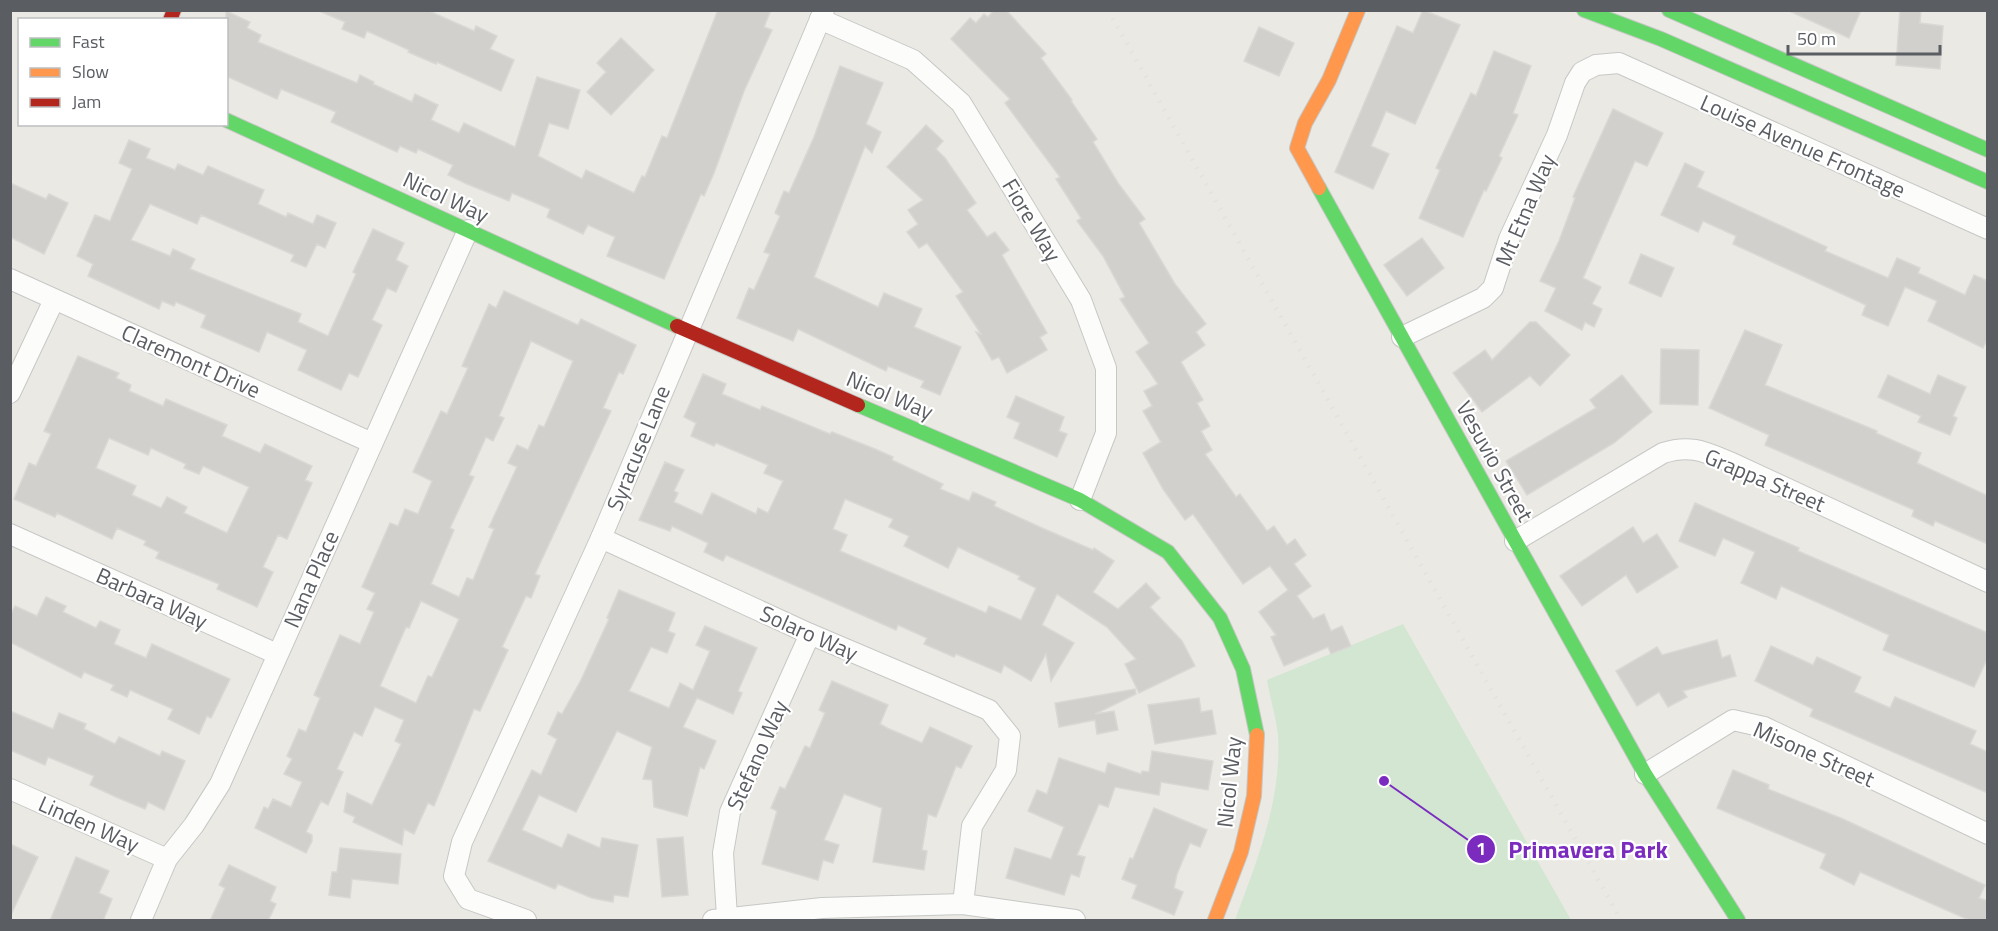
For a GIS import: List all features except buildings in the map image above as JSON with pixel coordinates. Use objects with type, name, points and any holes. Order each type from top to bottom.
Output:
[{"type":"street","name":"Vesuvio Street","points":[[1358,10],[1329,80],[1305,123],[1297,148],[1645,774],[1738,921]]},
{"type":"street","points":[[1584,10],[1672,44],[1988,182]]},
{"type":"street","points":[[1669,10],[1988,150]]},
{"type":"street","name":"Syracuse Lane","points":[[526,921],[468,899],[454,876],[462,842],[601,538],[822,15]]},
{"type":"street","name":"Fiore Way","points":[[822,15],[913,60],[961,103],[1081,300],[1106,368],[1106,433],[1080,500]]},
{"type":"street","name":"Mt Etna Way","points":[[1402,337],[1483,298],[1493,288],[1509,239],[1557,135],[1575,82],[1582,72],[1596,65],[1619,63]]},
{"type":"street","name":"Louise Avenue Frontage","points":[[1619,63],[1986,224]]},
{"type":"street","name":"Nicol Way","points":[[228,121],[687,331],[1080,500],[1168,552],[1220,618],[1243,669],[1257,732],[1254,796],[1241,852],[1215,921]]},
{"type":"street","name":"Nana Place","points":[[141,921],[167,859],[194,825],[220,784],[468,230]]},
{"type":"street","name":"Claremont Drive","points":[[10,279],[372,443]]},
{"type":"street","points":[[10,393],[54,300]]},
{"type":"street","name":"Grappa Street","points":[[1515,541],[1663,453],[1681,447],[1704,452],[1732,463],[1988,582]]},
{"type":"street","name":"Barbara Way","points":[[19,538],[277,654]]},
{"type":"street","name":"Solaro Way","points":[[601,538],[810,634],[989,710],[1010,736],[1006,770],[972,826],[963,904]]},
{"type":"street","name":"Stefano Way","points":[[720,919],[723,853],[730,812],[810,634]]},
{"type":"street","name":"Misone Street","points":[[1645,774],[1733,720],[1764,727],[1988,834]]},
{"type":"street","name":"Linden Way","points":[[10,789],[167,859]]},
{"type":"street","points":[[720,919],[822,908],[963,904],[1075,921]]},
{"type":"green space","points":[[1403,624],[1571,920],[1235,920],[1266,830],[1276,783],[1278,735],[1267,680]]},
{"type":"railway","points":[[1108,10],[1621,920]]},
{"type":"traffic: fast","points":[[1584,10],[1661,39],[1988,182]]},
{"type":"traffic: fast","points":[[1669,10],[1988,150]]},
{"type":"traffic: fast","points":[[228,121],[677,326]]},
{"type":"traffic: fast","points":[[1319,188],[1645,774],[1738,920]]},
{"type":"traffic: fast","points":[[858,405],[1080,500],[1168,552],[1220,618],[1243,669],[1257,735]]},
{"type":"traffic: slow","points":[[1319,188],[1297,148],[1305,123],[1329,80],[1358,10]]},
{"type":"traffic: slow","points":[[1215,920],[1241,852],[1254,796],[1257,735]]},
{"type":"traffic: jam","points":[[171,18],[174,10]]},
{"type":"traffic: jam","points":[[677,326],[858,405]]},
{"type":"place","name":"Primavera Park","points":[[1384,781]]}]
